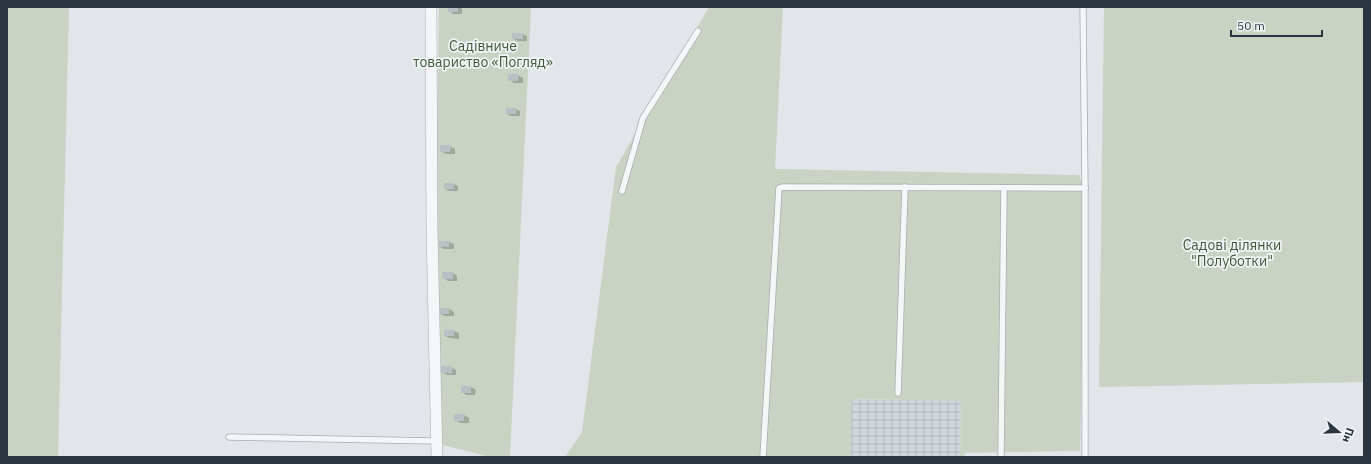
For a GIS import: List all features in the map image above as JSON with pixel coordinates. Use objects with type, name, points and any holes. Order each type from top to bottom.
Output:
[{"type":"street","points":[[431,7],[432,230],[435,441],[437,457]]},
{"type":"lane","points":[[1083,7],[1085,457]]},
{"type":"lane","points":[[622,191],[643,118],[698,31]]},
{"type":"lane","points":[[898,393],[905,187]]},
{"type":"lane","points":[[763,457],[779,188],[1085,188]]},
{"type":"lane","points":[[1001,457],[1004,188]]},
{"type":"lane","points":[[229,437],[435,441]]},
{"type":"shaded area","points":[[851,399],[961,401],[960,457],[850,457]]},
{"type":"green space","points":[[7,7],[69,7],[58,457],[7,457]]},
{"type":"green space","name":"Садівниче товариство «Погляд»","points":[[439,7],[531,7],[510,457],[490,457],[439,444],[435,263]]},
{"type":"green space","points":[[709,7],[783,7],[775,169],[1079,175],[1085,191],[1080,451],[965,453],[965,457],[960,457],[961,401],[852,399],[850,457],[565,457],[582,432],[616,167]]},
{"type":"green space","name":"Садові ділянки \"Полуботки\"","points":[[1104,7],[1364,7],[1364,382],[1099,387]]},
{"type":"building","points":[[448,7],[458,7],[458,12],[448,12]]},
{"type":"building","points":[[512,33],[523,33],[523,39],[512,39]]},
{"type":"building","points":[[508,74],[519,74],[518,81],[508,81]]},
{"type":"building","points":[[506,108],[516,108],[516,114],[506,114]]},
{"type":"building","points":[[440,145],[451,145],[450,152],[440,152]]},
{"type":"building","points":[[444,183],[454,183],[454,189],[444,189]]},
{"type":"building","points":[[439,241],[449,241],[449,247],[439,247]]},
{"type":"building","points":[[442,272],[453,272],[453,279],[443,279]]},
{"type":"building","points":[[439,308],[449,308],[449,314],[439,314]]},
{"type":"building","points":[[444,330],[454,330],[454,336],[444,336]]},
{"type":"building","points":[[441,366],[452,366],[452,373],[441,373]]},
{"type":"building","points":[[461,386],[471,386],[471,393],[461,393]]},
{"type":"building","points":[[454,414],[464,414],[464,421],[454,421]]}]
